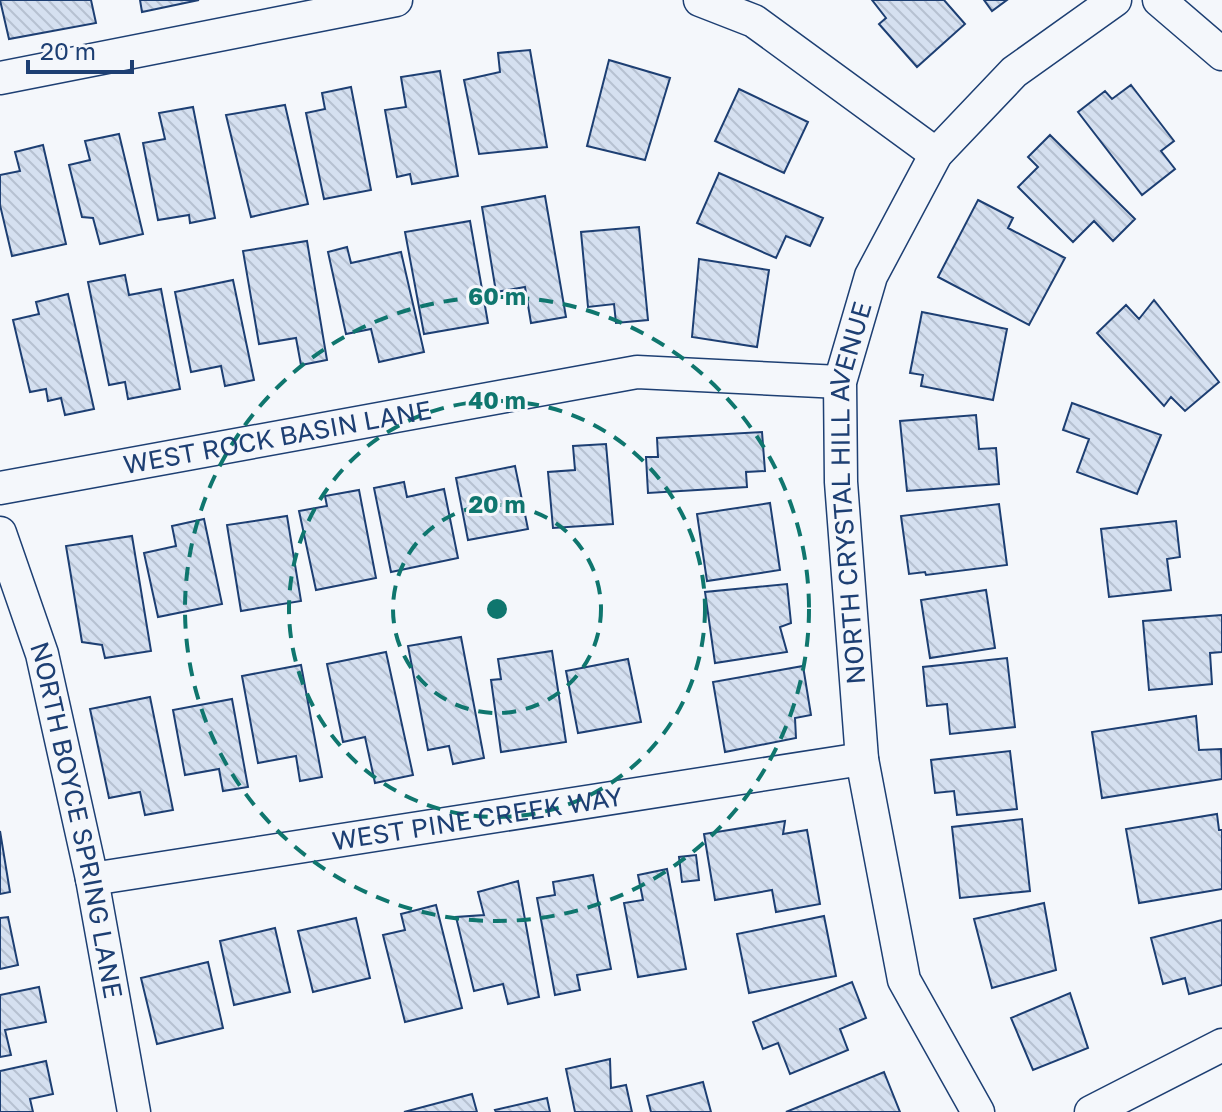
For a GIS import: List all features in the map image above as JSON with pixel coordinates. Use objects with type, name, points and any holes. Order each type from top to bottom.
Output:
[{"type":"street","points":[[0,78],[323,7],[396,0]]},
{"type":"street","points":[[700,0],[754,21],[936,154]]},
{"type":"street","name":"NORTH CRYSTAL HILL AVENUE","points":[[978,1112],[904,980],[862,759],[841,482],[840,382],[871,276],[936,154],[1014,72],[1115,0]]},
{"type":"street","points":[[1159,0],[1222,54]]},
{"type":"street","name":"WEST ROCK BASIN LANE","points":[[0,488],[637,372],[840,382]]},
{"type":"street","name":"NORTH BOYCE SPRING LANE","points":[[0,533],[42,654],[92,879],[134,1112]]},
{"type":"street","name":"WEST PINE CREEK WAY","points":[[92,879],[862,759]]},
{"type":"street","points":[[1091,1112],[1222,1045]]},
{"type":"building","points":[[0,0],[91,0],[96,23],[9,39]]},
{"type":"building","points":[[140,0],[199,0],[142,12]]},
{"type":"building","points":[[872,0],[944,0],[965,24],[917,67],[879,24],[886,18]]},
{"type":"building","points":[[984,0],[1007,0],[992,11]]},
{"type":"building","points":[[530,50],[547,147],[479,154],[464,80],[500,72],[498,53]]},
{"type":"building","points":[[609,60],[670,78],[645,160],[587,146]]},
{"type":"building","points":[[440,71],[458,176],[412,184],[410,174],[397,177],[385,110],[406,107],[401,77]]},
{"type":"building","points":[[1131,85],[1174,141],[1161,151],[1175,169],[1142,195],[1078,112],[1105,91],[1112,99]]},
{"type":"building","points":[[351,87],[371,190],[324,199],[306,113],[325,109],[322,93]]},
{"type":"building","points":[[739,89],[808,122],[784,173],[715,141]]},
{"type":"building","points":[[285,105],[308,204],[251,217],[226,115]]},
{"type":"building","points":[[193,107],[215,218],[190,223],[189,215],[158,220],[143,143],[165,139],[159,113]]},
{"type":"building","points":[[119,134],[143,234],[100,244],[93,218],[82,217],[69,165],[90,160],[85,141]]},
{"type":"building","points":[[1050,135],[1135,219],[1113,241],[1094,221],[1073,242],[1018,187],[1038,167],[1028,157]]},
{"type":"building","points":[[43,145],[66,244],[12,256],[0,205],[0,175],[20,171],[15,152]]},
{"type":"building","points":[[719,173],[823,218],[810,246],[786,236],[776,258],[697,223]]},
{"type":"building","points":[[545,196],[566,317],[531,323],[525,287],[496,292],[482,207]]},
{"type":"building","points":[[978,200],[1013,218],[1008,228],[1065,258],[1029,325],[938,277]]},
{"type":"building","points":[[470,221],[488,323],[424,334],[405,232]]},
{"type":"building","points":[[639,227],[648,320],[616,323],[614,304],[588,307],[581,232]]},
{"type":"building","points":[[307,241],[327,360],[301,365],[296,338],[259,344],[243,251]]},
{"type":"building","points":[[347,247],[351,263],[401,252],[424,352],[379,362],[371,329],[346,334],[328,252]]},
{"type":"building","points":[[699,259],[769,270],[757,347],[692,337]]},
{"type":"building","points":[[125,275],[129,295],[161,289],[180,389],[128,399],[125,382],[109,385],[88,282]]},
{"type":"building","points":[[233,280],[254,380],[225,386],[221,366],[191,372],[175,292]]},
{"type":"building","points":[[68,294],[94,409],[65,415],[61,398],[48,401],[46,389],[30,392],[13,320],[39,314],[36,302]]},
{"type":"building","points":[[1154,300],[1219,382],[1185,411],[1171,397],[1164,406],[1097,333],[1126,305],[1139,319]]},
{"type":"building","points":[[922,312],[1007,329],[993,400],[921,386],[923,375],[910,373]]},
{"type":"building","points":[[1072,403],[1161,435],[1137,494],[1077,472],[1089,439],[1063,430]]},
{"type":"building","points":[[976,415],[979,449],[996,448],[999,484],[907,491],[900,421]]},
{"type":"building","points":[[762,432],[765,471],[746,472],[747,487],[648,493],[646,457],[658,457],[657,438]]},
{"type":"building","points":[[606,444],[613,524],[553,528],[548,472],[575,470],[573,446]]},
{"type":"building","points":[[515,466],[528,529],[468,540],[456,478]]},
{"type":"building","points":[[404,482],[407,497],[444,489],[458,558],[391,572],[374,488]]},
{"type":"building","points":[[359,490],[376,578],[316,590],[299,511],[327,506],[325,496]]},
{"type":"building","points":[[770,503],[780,570],[707,581],[697,514]]},
{"type":"building","points":[[999,504],[1007,565],[926,575],[925,572],[909,574],[901,516]]},
{"type":"building","points":[[287,516],[301,601],[241,611],[227,525]]},
{"type":"building","points":[[204,519],[222,604],[158,617],[144,553],[176,546],[172,526]]},
{"type":"building","points":[[1176,521],[1180,557],[1167,559],[1171,590],[1109,597],[1101,529]]},
{"type":"building","points":[[132,536],[151,651],[105,658],[102,645],[82,642],[66,546]]},
{"type":"building","points":[[787,584],[791,623],[780,627],[787,652],[715,663],[705,592]]},
{"type":"building","points":[[986,590],[995,648],[930,658],[921,600]]},
{"type":"building","points":[[1222,615],[1222,652],[1210,653],[1212,684],[1149,690],[1143,621]]},
{"type":"building","points":[[461,637],[484,758],[453,764],[449,746],[428,750],[408,646]]},
{"type":"building","points":[[552,651],[566,742],[501,752],[491,680],[501,679],[498,659]]},
{"type":"building","points":[[386,652],[413,775],[375,783],[365,737],[343,742],[327,664]]},
{"type":"building","points":[[1007,658],[1015,727],[950,734],[947,704],[927,706],[923,667]]},
{"type":"building","points":[[628,659],[641,722],[578,733],[566,671]]},
{"type":"building","points":[[301,665],[322,777],[300,781],[296,756],[258,763],[242,676]]},
{"type":"building","points":[[803,666],[811,715],[795,718],[796,738],[725,752],[713,682]]},
{"type":"building","points":[[150,697],[173,810],[145,815],[140,792],[109,798],[90,709]]},
{"type":"building","points":[[232,699],[248,787],[223,791],[219,769],[185,775],[173,710]]},
{"type":"building","points":[[1196,716],[1199,750],[1221,749],[1222,779],[1102,798],[1092,732]]},
{"type":"building","points":[[1010,751],[1017,809],[957,815],[954,791],[935,793],[931,760]]},
{"type":"building","points":[[1217,814],[1219,830],[1222,830],[1222,889],[1139,903],[1126,829]]},
{"type":"building","points":[[1022,819],[1030,891],[960,898],[952,827]]},
{"type":"building","points":[[785,821],[783,834],[807,830],[820,904],[776,912],[772,890],[715,900],[704,834]]},
{"type":"building","points":[[0,831],[10,892],[0,894]]},
{"type":"building","points":[[696,855],[699,880],[682,882],[679,857]]},
{"type":"building","points":[[667,869],[686,969],[638,977],[624,903],[643,900],[638,875]]},
{"type":"building","points":[[593,875],[611,969],[577,975],[580,990],[555,995],[537,898],[555,895],[553,882]]},
{"type":"building","points":[[518,881],[539,997],[508,1004],[503,984],[474,991],[456,917],[484,915],[478,892]]},
{"type":"building","points":[[1044,903],[1056,970],[992,988],[974,919]]},
{"type":"building","points":[[436,905],[462,1008],[405,1022],[383,935],[405,930],[401,914]]},
{"type":"building","points":[[824,916],[836,976],[749,993],[737,934]]},
{"type":"building","points":[[8,917],[18,965],[0,969],[0,918]]},
{"type":"building","points":[[356,918],[370,978],[313,992],[298,931]]},
{"type":"building","points":[[1222,920],[1222,985],[1189,994],[1185,978],[1163,984],[1151,938]]},
{"type":"building","points":[[275,928],[290,992],[234,1005],[220,941]]},
{"type":"building","points":[[208,962],[223,1028],[157,1044],[141,978]]},
{"type":"building","points":[[852,982],[866,1018],[840,1029],[848,1050],[790,1074],[778,1043],[763,1049],[753,1022]]},
{"type":"building","points":[[39,987],[46,1022],[5,1030],[11,1055],[0,1057],[0,995]]},
{"type":"building","points":[[1070,993],[1088,1048],[1033,1070],[1011,1018]]},
{"type":"building","points":[[610,1059],[611,1088],[626,1085],[632,1112],[575,1112],[566,1069]]},
{"type":"building","points":[[46,1061],[53,1094],[30,1099],[33,1112],[0,1112],[0,1071]]},
{"type":"building","points":[[884,1072],[900,1112],[786,1112]]},
{"type":"building","points":[[703,1082],[711,1112],[651,1112],[647,1096]]},
{"type":"building","points":[[472,1094],[477,1112],[404,1112]]},
{"type":"building","points":[[547,1098],[550,1112],[495,1110]]}]
